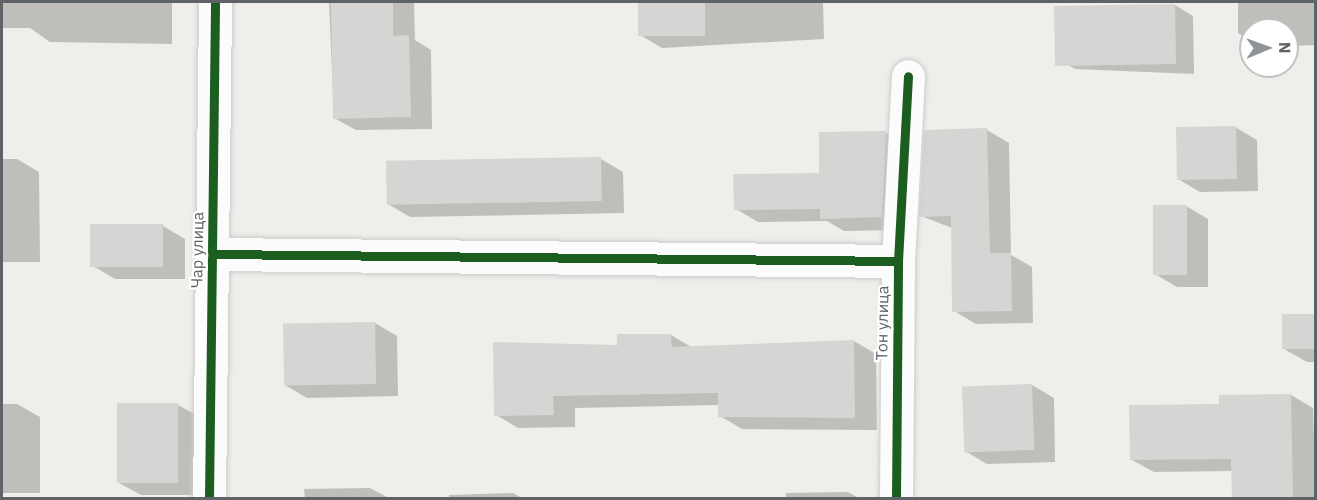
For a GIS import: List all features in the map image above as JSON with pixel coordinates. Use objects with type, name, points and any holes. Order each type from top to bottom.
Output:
[{"type":"street","name":"Чар улица","points":[[209,498],[215,2]]},
{"type":"street","name":"Тон улица","points":[[896,498],[898,261],[908,76]]},
{"type":"street","points":[[212,254],[898,261]]},
{"type":"building","points":[[331,2],[393,2],[393,36],[409,35],[411,117],[333,119]]},
{"type":"building","points":[[638,2],[705,2],[705,36],[638,36]]},
{"type":"building","points":[[1175,4],[1176,64],[1055,66],[1054,6]]},
{"type":"building","points":[[1236,126],[1237,179],[1177,180],[1176,127]]},
{"type":"building","points":[[987,128],[990,253],[1011,253],[1012,311],[952,312],[951,216],[919,217],[924,130]]},
{"type":"building","points":[[886,131],[882,217],[820,219],[820,209],[734,210],[733,174],[819,173],[819,132]]},
{"type":"building","points":[[601,157],[602,201],[387,205],[386,161]]},
{"type":"building","points":[[1153,205],[1187,205],[1187,275],[1153,275]]},
{"type":"building","points":[[90,224],[163,224],[163,267],[90,267]]},
{"type":"building","points":[[1282,314],[1316,314],[1316,349],[1282,349]]},
{"type":"building","points":[[375,322],[376,384],[284,386],[283,324]]},
{"type":"building","points":[[617,334],[671,334],[672,347],[854,340],[855,418],[718,417],[718,393],[553,396],[554,415],[494,416],[493,342],[617,345]]},
{"type":"building","points":[[1032,384],[1034,450],[964,452],[962,386]]},
{"type":"building","points":[[1291,394],[1293,498],[1232,498],[1231,459],[1130,460],[1129,405],[1219,404],[1219,395]]},
{"type":"building","points":[[117,403],[178,403],[178,483],[117,483]]},
{"type":"cycle path","points":[[209,498],[215,2]]},
{"type":"cycle path","points":[[896,498],[898,261],[908,76]]},
{"type":"cycle path","points":[[212,254],[898,261]]}]
